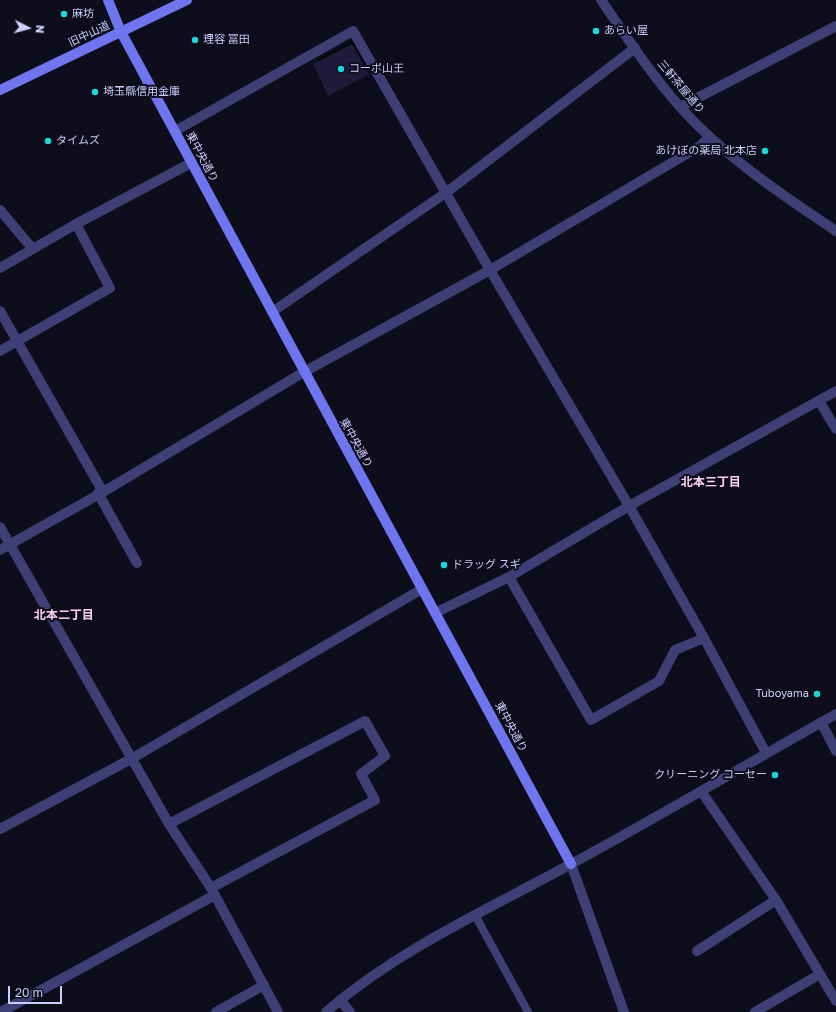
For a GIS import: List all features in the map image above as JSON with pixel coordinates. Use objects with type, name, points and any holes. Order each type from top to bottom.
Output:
[{"type":"street","name":"東中央通り","points":[[108,0],[121,32],[191,163],[571,864]]},
{"type":"street","name":"旧中山道","points":[[0,90],[187,0]]},
{"type":"street","name":"三軒茶屋通り","points":[[601,0],[680,107],[709,137],[760,180],[836,231]]},
{"type":"street","points":[[680,107],[836,26]]},
{"type":"street","points":[[175,131],[354,31],[447,192],[490,270],[629,506],[704,638],[766,753]]},
{"type":"street","points":[[272,312],[447,192],[635,48]]},
{"type":"street","points":[[0,550],[304,372],[490,270],[700,146],[709,137]]},
{"type":"street","points":[[0,268],[32,248],[191,163]]},
{"type":"street","points":[[0,210],[32,248]]},
{"type":"street","points":[[0,351],[110,288],[76,224]]},
{"type":"street","points":[[0,311],[101,492],[137,564]]},
{"type":"street","points":[[435,613],[509,577],[629,506],[836,391]]},
{"type":"street","points":[[819,401],[836,429]]},
{"type":"street","points":[[0,526],[168,824],[213,891],[278,1012]]},
{"type":"street","points":[[509,577],[591,720],[659,681],[675,650],[704,638]]},
{"type":"street","points":[[0,829],[131,759],[422,589]]},
{"type":"street","points":[[326,1012],[367,979],[420,945],[571,864],[836,714]]},
{"type":"street","points":[[1,1012],[375,800],[361,774],[385,756],[365,721],[168,824]]},
{"type":"street","points":[[821,722],[836,751]]},
{"type":"street","points":[[701,791],[776,900],[836,1001]]},
{"type":"street","points":[[571,864],[624,1012]]},
{"type":"street","points":[[697,951],[776,900]]},
{"type":"street","points":[[755,1012],[820,974]]},
{"type":"street","points":[[216,1012],[264,985]]},
{"type":"street","points":[[340,1000],[350,1012]]},
{"type":"lane","points":[[474,915],[528,1012]]},
{"type":"building","name":"コーポ山王","points":[[352,44],[369,74],[328,96],[313,64]]},
{"type":"place","name":"麻坊","points":[[64,14]]},
{"type":"place","name":"あらい屋","points":[[596,31]]},
{"type":"place","name":"理容 冨田","points":[[195,40]]},
{"type":"place","name":"コーポ山王","points":[[341,69]]},
{"type":"place","name":"埼玉縣信用金庫","points":[[95,92]]},
{"type":"place","name":"タイムズ","points":[[48,141]]},
{"type":"place","name":"あけぼの薬局 北本店","points":[[765,151]]},
{"type":"place","name":"ドラッグ スギ","points":[[444,565]]},
{"type":"place","name":"Tuboyama","points":[[817,694]]},
{"type":"place","name":"クリーニング コーセー","points":[[775,775]]},
{"type":"district","name":"北本三丁目","points":[[711,482]]},
{"type":"district","name":"北本二丁目","points":[[64,615]]}]
